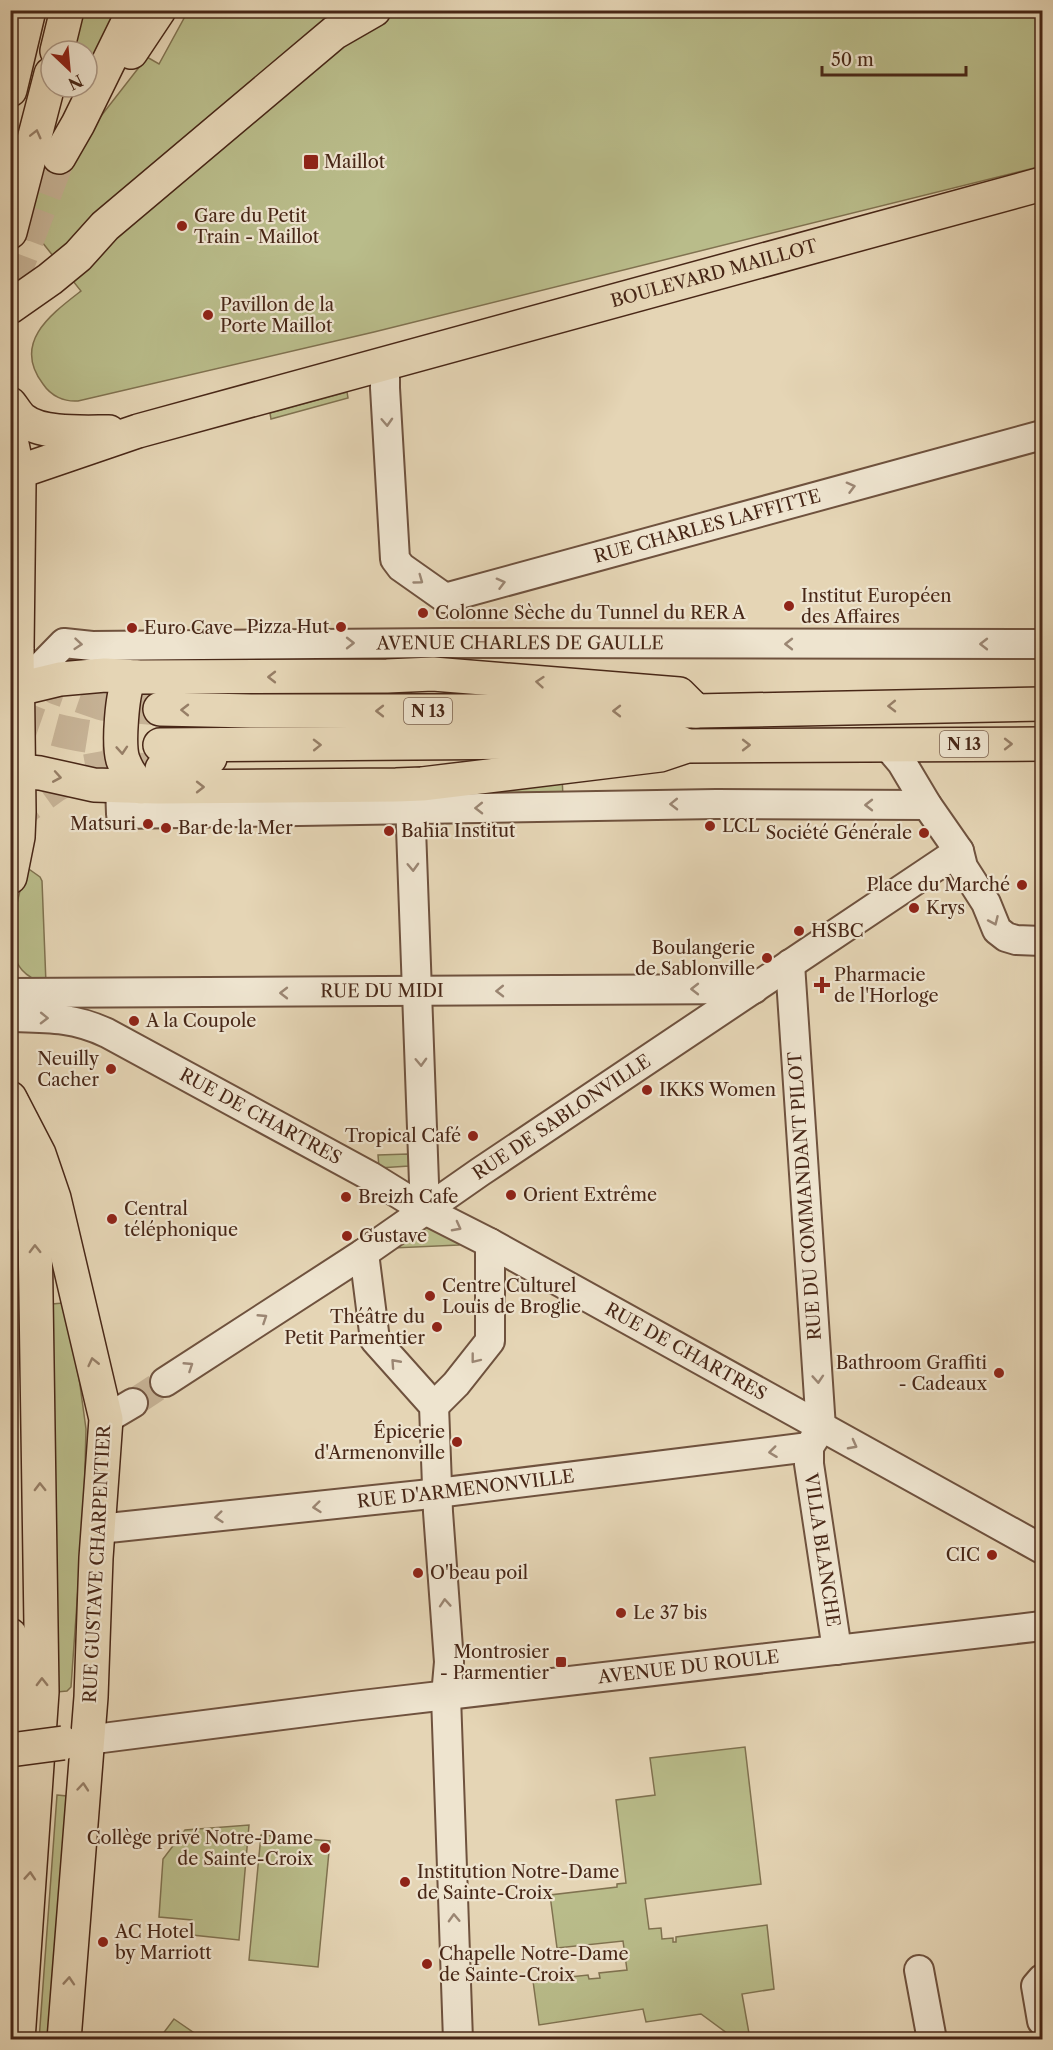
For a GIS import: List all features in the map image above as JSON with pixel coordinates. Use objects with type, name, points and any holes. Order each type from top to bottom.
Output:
[{"type":"main road","points":[[10,36],[21,10]]},
{"type":"main road","points":[[10,90],[29,10]]},
{"type":"main road","points":[[60,39],[68,10]]},
{"type":"main road","points":[[59,157],[78,124],[134,10]]},
{"type":"main road","points":[[78,124],[159,10]]},
{"type":"main road","points":[[10,307],[78,256],[102,228],[343,22],[374,10]]},
{"type":"main road","points":[[10,232],[45,99]]},
{"type":"main road","name":"BOULEVARD MAILLOT","points":[[138,431],[1042,184]]},
{"type":"main road","points":[[10,281],[68,242],[102,228]]},
{"type":"main road","points":[[10,404],[26,423],[47,429],[76,432],[138,431]]},
{"type":"main road","points":[[18,472],[138,431]]},
{"type":"main road","points":[[10,435],[18,472],[14,690],[18,837],[10,877]]},
{"type":"main road","name":"AVENUE CHARLES DE GAULLE","points":[[14,690],[60,679],[93,676],[433,674],[679,694],[696,711]]},
{"type":"main road","points":[[135,774],[131,778],[122,757],[122,723],[125,687],[129,680],[137,677]]},
{"type":"main road","name":"N 13","points":[[160,709],[696,711],[1042,704]]},
{"type":"main road","name":"N 13","points":[[135,774],[258,746],[535,742],[664,736],[687,746],[1042,744]]},
{"type":"main road","points":[[15,769],[40,773],[135,774],[404,797],[422,784],[660,755],[687,746]]},
{"type":"main road","name":"RUE GUSTAVE CHARPENTIER","points":[[11,1112],[39,1154],[120,1411],[99,1530],[75,1741],[64,2040]]},
{"type":"main road","points":[[10,1148],[32,1207],[35,1231],[42,1692],[18,2040]]},
{"type":"main road","points":[[10,1635],[10,1842]]},
{"type":"main road","points":[[10,1750],[75,1741]]},
{"type":"street","points":[[385,364],[395,560],[401,567],[445,598],[444,643],[433,674]]},
{"type":"street","name":"RUE CHARLES LAFFITTE","points":[[445,598],[1042,435]]},
{"type":"street","name":"AVENUE CHARLES DE GAULLE","points":[[14,690],[64,643],[92,646],[444,643],[1042,644]]},
{"type":"street","points":[[886,744],[902,763],[927,805],[959,850],[963,867],[986,903],[998,930],[1006,937],[1016,940],[1042,941]]},
{"type":"street","points":[[425,1210],[418,991],[404,797],[716,804],[927,805]]},
{"type":"street","name":"RUE DE SABLONVILLE","points":[[165,1382],[364,1254],[425,1210],[959,850]]},
{"type":"street","name":"RUE DU COMMANDANT PILOT","points":[[790,964],[815,1437]]},
{"type":"street","name":"RUE DU MIDI","points":[[10,993],[77,1008],[418,991],[753,989]]},
{"type":"street","points":[[10,1017],[56,1018],[77,1008]]},
{"type":"street","name":"RUE DE CHARTRES","points":[[77,1008],[87,1024],[370,1176],[425,1210],[490,1243],[780,1403],[815,1437],[1042,1550]]},
{"type":"street","points":[[434,1406],[456,1384],[490,1341],[490,1243]]},
{"type":"street","points":[[364,1254],[375,1340],[434,1406],[449,1662],[446,1696],[458,2040]]},
{"type":"street","name":"RUE D'ARMENONVILLE","points":[[99,1530],[438,1492],[815,1437]]},
{"type":"street","name":"VILLA BLANCHE","points":[[815,1437],[809,1464],[837,1650]]},
{"type":"street","name":"AVENUE DU ROULE","points":[[75,1741],[335,1708],[1042,1626]]},
{"type":"street","points":[[919,1970],[932,2040]]},
{"type":"street","points":[[1042,1979],[1036,1986],[1042,2021]]},
{"type":"green space","points":[[83,11],[116,11],[99,46],[99,39],[76,39]]},
{"type":"green space","points":[[188,11],[1042,11],[1042,166],[374,332],[78,401],[63,399],[50,392],[43,384],[34,369],[32,356],[33,343],[47,320],[81,291],[38,237],[32,240],[25,239],[47,148],[98,120],[147,57],[159,64]]},
{"type":"green space","points":[[347,392],[348,398],[271,419],[270,413]]},
{"type":"green space","points":[[562,775],[563,798],[423,792]]},
{"type":"green space","points":[[26,867],[42,881],[46,984],[22,970],[13,948],[14,920]]},
{"type":"green space","points":[[408,1154],[409,1166],[379,1168],[378,1155]]},
{"type":"green space","points":[[422,1225],[463,1238],[459,1245],[394,1248]]},
{"type":"green space","points":[[63,1303],[79,1378],[86,1429],[84,1503],[71,1687],[67,1691],[57,1692],[52,1304]]},
{"type":"green space","points":[[745,1747],[761,1884],[645,1899],[649,1929],[661,1928],[662,1939],[673,1938],[673,1942],[676,1942],[676,1937],[767,1925],[774,1989],[742,1994],[750,2039],[735,2039],[701,2014],[646,2022],[643,2009],[539,2025],[533,1981],[588,1975],[589,1979],[600,1978],[599,1973],[627,1970],[623,1941],[557,1948],[550,1895],[617,1887],[617,1884],[626,1883],[616,1800],[655,1795],[650,1758]]},
{"type":"green space","points":[[57,1795],[67,1796],[48,2039],[39,2040]]},
{"type":"green space","points":[[249,1825],[239,1940],[192,1935],[192,1920],[159,1917],[163,1859],[185,1830]]},
{"type":"green space","points":[[261,1835],[330,1841],[318,1967],[249,1960]]},
{"type":"green space","points":[[174,2019],[203,2039],[159,2039]]},
{"type":"tunnel","points":[[10,286],[59,157]]},
{"type":"tunnel","points":[[39,672],[56,688],[102,704],[160,709]]},
{"type":"tunnel","points":[[10,711],[26,720],[63,732],[160,745]]},
{"type":"tunnel","points":[[10,829],[26,807],[79,772],[107,767],[151,770]]},
{"type":"tunnel","points":[[133,1403],[165,1382]]},
{"type":"place","name":"Maillot","points":[[311,162]]},
{"type":"place","name":"Gare du Petit Train - Maillot","points":[[182,226]]},
{"type":"place","name":"Pavillon de la Porte Maillot","points":[[208,315]]},
{"type":"place","name":"Institut Européen des Affaires","points":[[789,606]]},
{"type":"place","name":"Colonne Sèche du Tunnel du RER A","points":[[423,613]]},
{"type":"place","name":"Pizza Hut","points":[[341,627]]},
{"type":"place","name":"Euro Cave","points":[[132,628]]},
{"type":"place","name":"Matsuri","points":[[148,824]]},
{"type":"place","name":"LCL","points":[[710,826]]},
{"type":"place","name":"Bar de la Mer","points":[[166,828]]},
{"type":"place","name":"Bahia Institut","points":[[389,831]]},
{"type":"place","name":"Société Générale","points":[[924,833]]},
{"type":"place","name":"Place du Marché","points":[[1022,885]]},
{"type":"place","name":"Krys","points":[[914,908]]},
{"type":"place","name":"HSBC","points":[[799,931]]},
{"type":"place","name":"Boulangerie de Sablonville","points":[[767,958]]},
{"type":"place","name":"Pharmacie de l'Horloge","points":[[822,985]]},
{"type":"place","name":"A la Coupole","points":[[134,1021]]},
{"type":"place","name":"Neuilly Cacher","points":[[111,1069]]},
{"type":"place","name":"IKKS Women","points":[[647,1090]]},
{"type":"place","name":"Tropical Café","points":[[473,1136]]},
{"type":"place","name":"Orient Extrême","points":[[511,1195]]},
{"type":"place","name":"Breizh Cafe","points":[[346,1197]]},
{"type":"place","name":"Central téléphonique","points":[[112,1219]]},
{"type":"place","name":"Gustave","points":[[347,1236]]},
{"type":"place","name":"Centre Culturel Louis de Broglie","points":[[430,1296]]},
{"type":"place","name":"Théâtre du Petit Parmentier","points":[[437,1327]]},
{"type":"place","name":"Bathroom Graffiti - Cadeaux","points":[[999,1373]]},
{"type":"place","name":"Épicerie d'Armenonville","points":[[457,1442]]},
{"type":"place","name":"CIC","points":[[992,1555]]},
{"type":"place","name":"O'beau poil","points":[[418,1573]]},
{"type":"place","name":"Le 37 bis","points":[[621,1613]]},
{"type":"place","name":"Montrosier - Parmentier","points":[[561,1662]]},
{"type":"place","name":"Collège privé Notre-Dame de Sainte-Croix","points":[[325,1848]]},
{"type":"place","name":"Institution Notre-Dame de Sainte-Croix","points":[[405,1882]]},
{"type":"place","name":"AC Hotel by Marriott","points":[[103,1942]]},
{"type":"place","name":"Chapelle Notre-Dame de Sainte-Croix","points":[[427,1964]]}]
